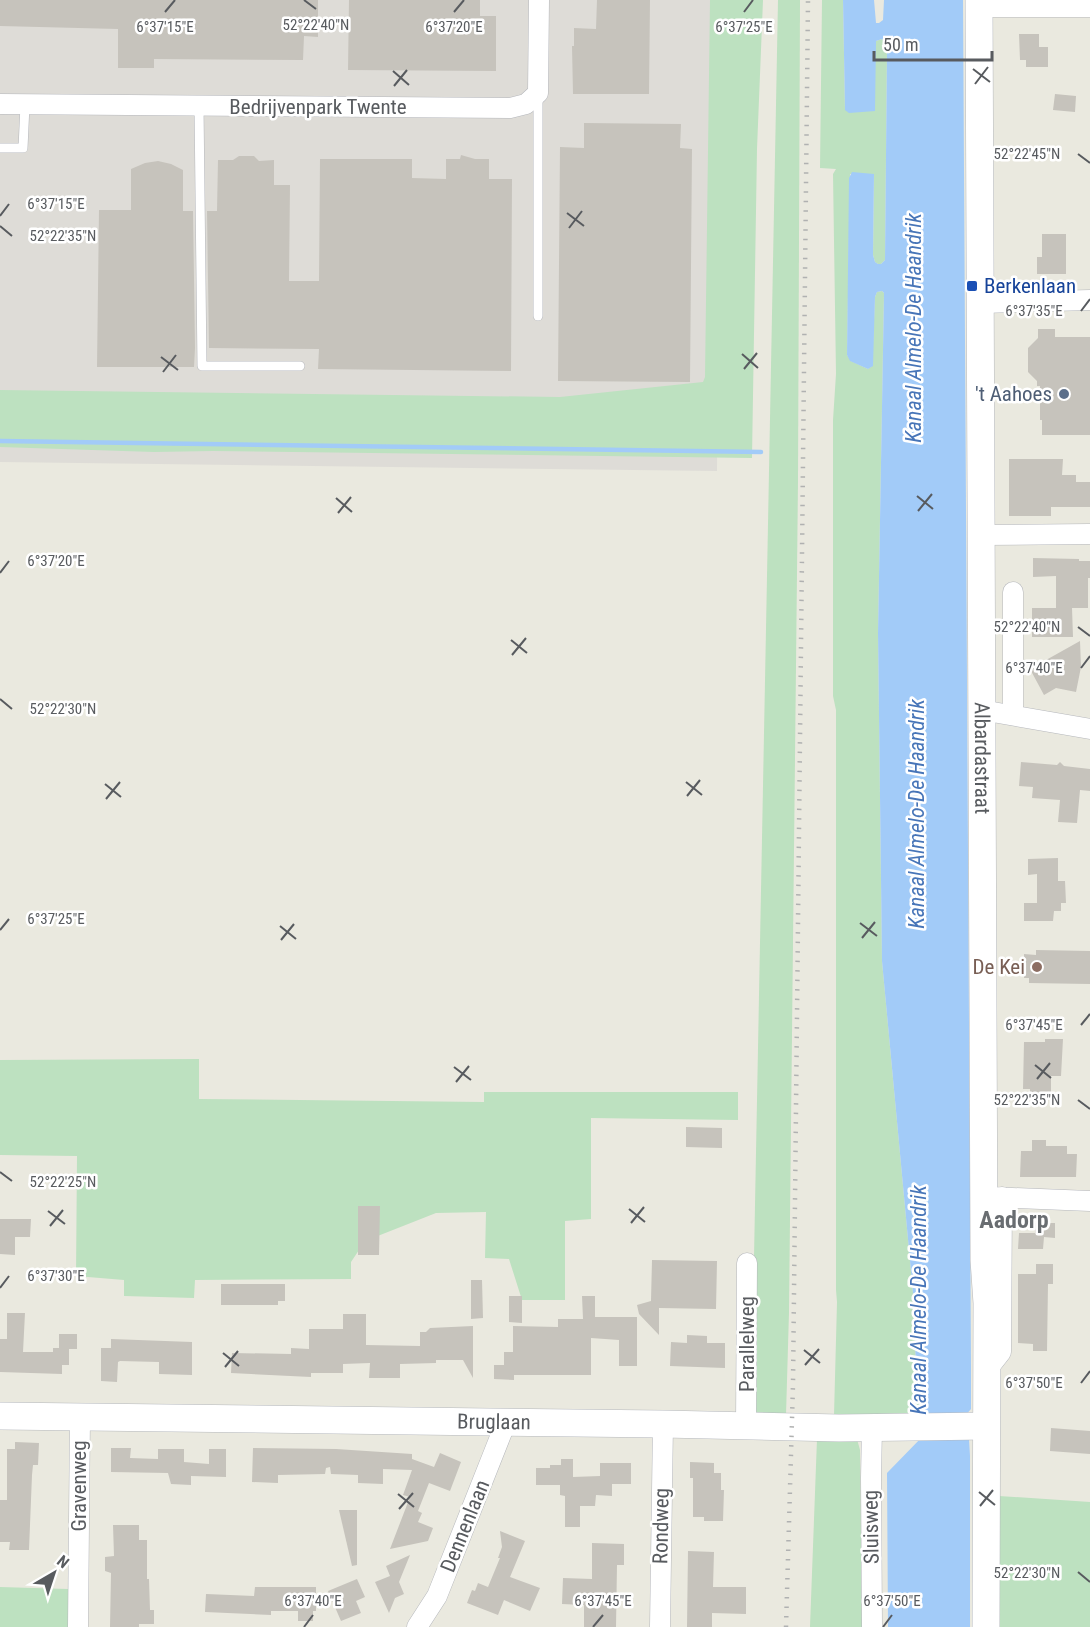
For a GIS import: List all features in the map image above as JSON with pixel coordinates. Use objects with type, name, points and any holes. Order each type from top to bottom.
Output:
[{"type":"street","points":[[538,93],[539,0]]},
{"type":"street","points":[[979,3],[1090,7]]},
{"type":"street","name":"Albardastraat","points":[[979,3],[981,710],[993,1197],[984,1260],[987,1303],[986,1627]]},
{"type":"street","name":"Bedrijvenpark Twente","points":[[0,104],[510,108],[526,104],[538,93]]},
{"type":"street","points":[[981,303],[1084,301]]},
{"type":"street","points":[[981,536],[1090,534]]},
{"type":"street","name":"Albardastraat","points":[[1013,592],[1013,715]]},
{"type":"street","points":[[981,710],[1090,729]]},
{"type":"street","points":[[993,1197],[1090,1201]]},
{"type":"street","name":"Parallelweg","points":[[746,1425],[747,1263]]},
{"type":"street","name":"Bruglaan","points":[[0,1416],[872,1427],[986,1426]]},
{"type":"street","name":"Gravenweg","points":[[78,1627],[80,1417]]},
{"type":"street","name":"Dennenlaan","points":[[417,1627],[437,1596],[506,1422]]},
{"type":"street","name":"Rondweg","points":[[660,1627],[663,1424]]},
{"type":"street","name":"Sluisweg","points":[[872,1427],[870,1478],[872,1627]]},
{"type":"lane","points":[[538,93],[538,316]]},
{"type":"lane","points":[[0,148],[23,148],[25,105]]},
{"type":"lane","points":[[199,106],[201,366],[300,366]]},
{"type":"shaded area","points":[[0,0],[720,0],[717,471],[0,462]]},
{"type":"green space","points":[[710,0],[763,0],[757,149],[752,458],[154,452],[0,447],[0,390],[560,397],[703,382],[705,377]]},
{"type":"green space","points":[[778,0],[800,0],[798,481],[789,1312],[786,1415],[751,1415]]},
{"type":"green space","points":[[822,0],[843,0],[845,110],[876,41],[882,39],[887,50],[885,260],[878,264],[873,255],[874,174],[850,174],[847,355],[851,361],[868,369],[872,366],[875,297],[877,292],[882,291],[884,293],[878,633],[882,961],[915,1314],[916,1400],[923,1409],[923,1413],[834,1415],[837,1302],[836,710],[833,696],[833,420],[836,374],[833,174],[836,169],[820,168]]},
{"type":"green space","points":[[199,1059],[199,1099],[484,1102],[484,1092],[738,1092],[738,1120],[591,1118],[591,1219],[565,1221],[565,1300],[522,1300],[509,1259],[485,1258],[486,1212],[436,1213],[365,1241],[351,1262],[351,1279],[195,1280],[194,1298],[124,1296],[124,1280],[76,1276],[77,1156],[0,1155],[0,1060]]},
{"type":"green space","points":[[817,1439],[857,1439],[860,1450],[862,1627],[810,1627]]},
{"type":"green space","points":[[999,1496],[1090,1502],[1090,1627],[998,1627]]},
{"type":"green space","points":[[0,1587],[68,1589],[68,1627],[0,1627]]},
{"type":"water","name":"Kanaal Almelo-De Haandrik","points":[[843,0],[874,0],[876,23],[879,23],[883,20],[884,0],[963,0],[971,1365],[971,1409],[964,1417],[970,1456],[970,1627],[888,1627],[887,1473],[923,1436],[923,1409],[916,1400],[915,1314],[882,961],[878,633],[884,293],[882,291],[877,292],[875,297],[873,366],[868,369],[850,361],[847,355],[849,178],[852,172],[874,174],[873,255],[878,264],[885,260],[887,50],[882,39],[876,41],[875,111],[849,113],[845,110]]},
{"type":"building","points":[[0,0],[318,0],[318,37],[304,36],[303,60],[154,59],[154,68],[118,68],[118,29],[0,26]]},
{"type":"building","points":[[349,0],[480,0],[480,16],[496,16],[496,71],[348,70]]},
{"type":"building","points":[[597,0],[650,0],[649,94],[573,94],[574,28],[596,29]]},
{"type":"building","points":[[1019,34],[1039,34],[1039,47],[1048,47],[1048,67],[1026,67],[1026,60],[1020,60]]},
{"type":"building","points":[[1055,94],[1076,96],[1075,112],[1053,110]]},
{"type":"building","points":[[584,123],[681,124],[680,148],[692,149],[690,382],[558,381],[560,147],[584,148]]},
{"type":"building","points":[[461,155],[475,159],[489,159],[489,179],[512,179],[511,371],[318,369],[319,349],[209,348],[207,211],[217,211],[218,160],[254,156],[259,161],[274,160],[274,185],[290,185],[289,281],[319,281],[320,159],[412,159],[412,178],[446,179],[446,159],[460,159]]},
{"type":"building","points":[[158,161],[183,170],[183,211],[193,211],[194,367],[97,367],[99,210],[131,210],[131,169]]},
{"type":"building","points":[[1042,234],[1066,234],[1066,274],[1037,274],[1037,257],[1042,257]]},
{"type":"building","points":[[1038,329],[1055,329],[1055,337],[1090,337],[1090,435],[1042,435],[1040,386],[1037,386],[1037,381],[1028,372],[1028,348],[1038,338]]},
{"type":"building","points":[[1009,459],[1063,459],[1062,475],[1076,475],[1076,482],[1090,482],[1090,507],[1051,507],[1051,516],[1009,516]]},
{"type":"building","points":[[1033,558],[1090,561],[1088,608],[1072,608],[1073,637],[1032,637],[1032,608],[1056,608],[1056,576],[1033,577]]},
{"type":"building","points":[[1080,641],[1081,667],[1076,692],[1056,688],[1044,695],[1030,669]]},
{"type":"building","points":[[1021,762],[1057,765],[1060,762],[1064,766],[1090,769],[1090,791],[1080,790],[1077,823],[1058,822],[1060,800],[1032,798],[1033,787],[1019,786]]},
{"type":"building","points":[[1058,858],[1058,881],[1065,881],[1066,903],[1061,903],[1061,911],[1054,911],[1053,921],[1024,921],[1024,903],[1037,903],[1037,874],[1028,875],[1028,859]]},
{"type":"building","points":[[1036,950],[1090,951],[1090,984],[1029,983],[1029,978],[1024,978],[1024,954],[1036,955]]},
{"type":"building","points":[[1045,1039],[1063,1039],[1061,1076],[1051,1076],[1051,1099],[1030,1099],[1030,1089],[1023,1089],[1024,1042],[1045,1042]]},
{"type":"building","points":[[686,1127],[722,1128],[722,1148],[686,1147]]},
{"type":"building","points":[[1032,1140],[1046,1140],[1046,1146],[1067,1146],[1067,1154],[1077,1154],[1076,1177],[1020,1177],[1021,1151],[1032,1151]]},
{"type":"building","points":[[358,1206],[380,1206],[379,1255],[358,1255]]},
{"type":"building","points":[[0,1219],[31,1219],[30,1237],[15,1237],[15,1255],[0,1254]]},
{"type":"building","points":[[1035,1223],[1055,1223],[1055,1238],[1044,1237],[1043,1249],[1018,1249],[1019,1233],[1035,1233]]},
{"type":"building","points":[[652,1260],[717,1261],[716,1309],[659,1308],[659,1335],[639,1314],[637,1305],[651,1301]]},
{"type":"building","points":[[1036,1264],[1053,1264],[1053,1284],[1048,1284],[1047,1351],[1033,1351],[1033,1344],[1018,1343],[1018,1274],[1036,1274]]},
{"type":"building","points":[[471,1280],[482,1280],[483,1318],[471,1319]]},
{"type":"building","points":[[221,1284],[285,1284],[285,1301],[278,1301],[278,1305],[221,1305]]},
{"type":"building","points":[[509,1296],[522,1296],[522,1323],[509,1322]]},
{"type":"building","points":[[582,1296],[595,1296],[595,1317],[637,1317],[637,1366],[619,1366],[619,1340],[591,1338],[591,1375],[514,1375],[514,1380],[494,1379],[494,1365],[504,1365],[504,1352],[513,1352],[513,1326],[558,1327],[558,1319],[583,1319]]},
{"type":"building","points":[[7,1313],[25,1313],[23,1352],[53,1352],[53,1348],[59,1348],[59,1334],[77,1334],[77,1349],[69,1349],[69,1365],[62,1365],[62,1374],[0,1372],[0,1339],[7,1339]]},
{"type":"building","points":[[343,1314],[366,1314],[366,1345],[420,1346],[420,1332],[426,1332],[430,1328],[473,1326],[473,1378],[463,1360],[400,1364],[400,1378],[369,1378],[370,1363],[343,1364],[343,1373],[311,1373],[311,1377],[231,1373],[232,1353],[291,1354],[291,1348],[309,1349],[309,1329],[343,1329]]},
{"type":"building","points":[[687,1335],[707,1336],[707,1343],[725,1343],[725,1368],[670,1366],[671,1342],[687,1343]]},
{"type":"building","points":[[111,1339],[192,1342],[192,1375],[159,1374],[159,1362],[120,1361],[118,1362],[117,1382],[101,1381],[101,1348],[111,1348]]},
{"type":"building","points":[[1051,1428],[1090,1431],[1090,1454],[1050,1451]]},
{"type":"building","points":[[15,1442],[39,1443],[38,1465],[33,1465],[32,1475],[29,1550],[9,1550],[10,1542],[0,1542],[0,1500],[7,1500],[7,1449],[15,1449]]},
{"type":"building","points":[[111,1448],[131,1448],[130,1458],[158,1459],[158,1449],[184,1449],[184,1462],[209,1464],[209,1449],[226,1449],[226,1477],[191,1476],[191,1485],[171,1484],[168,1473],[111,1472]]},
{"type":"building","points":[[253,1448],[336,1449],[412,1454],[412,1459],[434,1467],[440,1453],[461,1462],[450,1491],[429,1483],[418,1511],[422,1513],[418,1522],[433,1528],[428,1541],[390,1549],[410,1497],[403,1495],[412,1470],[383,1469],[383,1484],[358,1483],[358,1475],[331,1474],[330,1467],[326,1468],[325,1474],[278,1475],[278,1483],[252,1482]]},
{"type":"building","points":[[561,1459],[573,1459],[573,1477],[600,1476],[600,1463],[631,1463],[631,1484],[612,1484],[612,1496],[596,1495],[595,1506],[580,1506],[580,1527],[565,1527],[565,1496],[560,1495],[560,1485],[536,1485],[536,1468],[561,1465]]},
{"type":"building","points":[[690,1462],[714,1463],[714,1473],[721,1473],[721,1490],[724,1490],[723,1521],[704,1521],[704,1517],[693,1517],[693,1478],[690,1478]]},
{"type":"building","points":[[339,1510],[357,1510],[357,1565],[352,1566]]},
{"type":"building","points":[[113,1525],[139,1525],[139,1540],[147,1540],[147,1579],[149,1579],[150,1610],[154,1610],[154,1624],[139,1624],[139,1627],[110,1627],[111,1573],[105,1571],[105,1557],[114,1556]]},
{"type":"building","points":[[500,1531],[525,1541],[510,1577],[540,1588],[530,1611],[504,1600],[498,1615],[467,1603],[472,1590],[475,1591],[478,1583],[488,1587],[500,1558],[498,1558],[502,1547]]},
{"type":"building","points":[[592,1543],[624,1544],[624,1565],[617,1565],[616,1627],[584,1627],[584,1605],[562,1604],[563,1578],[592,1579]]},
{"type":"building","points":[[688,1551],[714,1552],[713,1587],[746,1587],[746,1614],[712,1613],[712,1627],[687,1627]]},
{"type":"building","points":[[410,1555],[399,1582],[404,1594],[395,1598],[389,1613],[375,1582],[390,1576],[386,1566]]},
{"type":"building","points":[[357,1579],[365,1597],[356,1601],[361,1613],[341,1621],[328,1591]]},
{"type":"building","points":[[255,1587],[316,1587],[316,1611],[313,1611],[313,1621],[298,1621],[298,1611],[271,1611],[271,1615],[205,1612],[206,1594],[254,1596]]},
{"type":"waterway","points":[[0,441],[761,452]]},
{"type":"railway","points":[[786,1627],[793,1385],[808,0]]},
{"type":"place","name":"Berkenlaan","points":[[972,286]]},
{"type":"place","name":"'t Aahoes","points":[[1064,394]]},
{"type":"place","name":"De Kei","points":[[1037,967]]},
{"type":"district","name":"Aadorp","points":[[1014,1220]]}]
